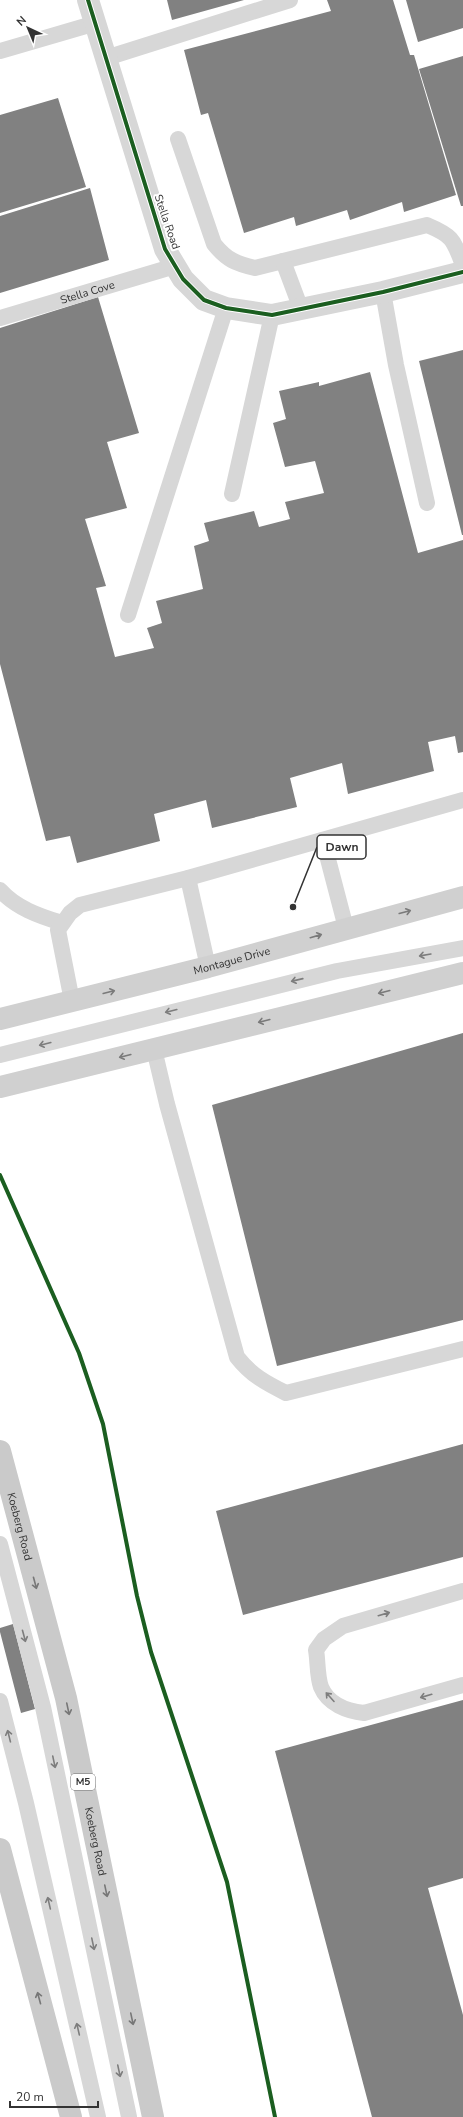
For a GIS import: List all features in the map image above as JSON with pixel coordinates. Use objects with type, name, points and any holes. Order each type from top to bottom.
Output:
[{"type":"main road","name":"Montague Drive","points":[[0,1019],[208,967],[463,897]]},
{"type":"main road","points":[[0,1087],[463,972]]},
{"type":"main road","name":"Koeberg Road","points":[[0,1451],[66,1698],[153,2117]]},
{"type":"main road","points":[[0,1850],[71,2117]]},
{"type":"street","name":"Stella Road","points":[[88,0],[165,249],[183,279],[204,300],[226,308],[272,315],[383,292],[463,272]]},
{"type":"lane","points":[[106,58],[290,0]]},
{"type":"lane","points":[[0,51],[96,23]]},
{"type":"lane","points":[[178,138],[214,244],[223,256],[236,264],[255,268],[427,225],[444,232],[454,241],[463,265]]},
{"type":"lane","points":[[283,261],[301,308]]},
{"type":"lane","name":"Stella Cove","points":[[0,318],[175,266]]},
{"type":"lane","points":[[383,292],[396,365],[427,503]]},
{"type":"lane","points":[[128,615],[226,308]]},
{"type":"lane","points":[[232,494],[272,315]]},
{"type":"lane","points":[[72,1001],[58,930],[62,923],[80,905],[188,878],[463,800]]},
{"type":"lane","points":[[323,840],[346,928]]},
{"type":"lane","points":[[188,878],[208,967]]},
{"type":"lane","points":[[0,890],[21,907],[43,917],[62,923]]},
{"type":"lane","points":[[0,1055],[330,973],[463,948]]},
{"type":"lane","points":[[154,1049],[167,1104],[237,1357],[247,1370],[263,1382],[286,1393],[463,1349]]},
{"type":"lane","points":[[0,1544],[43,1707],[129,2117]]},
{"type":"lane","points":[[463,1590],[343,1626],[324,1639],[316,1650],[321,1687],[333,1701],[347,1711],[364,1713],[463,1685]]},
{"type":"lane","points":[[0,1701],[26,1803],[98,2117]]},
{"type":"building","points":[[167,0],[244,0],[172,20]]},
{"type":"building","points":[[327,0],[393,0],[410,55],[414,55],[456,195],[404,212],[402,202],[350,220],[347,210],[296,226],[294,217],[244,233],[208,113],[201,115],[184,50],[331,11]]},
{"type":"building","points":[[406,0],[463,0],[463,28],[418,42]]},
{"type":"building","points":[[463,56],[463,206],[461,206],[419,69]]},
{"type":"building","points":[[58,98],[86,187],[0,213],[0,115]]},
{"type":"building","points":[[90,188],[109,260],[0,293],[0,216]]},
{"type":"building","points":[[98,297],[139,433],[107,442],[127,508],[85,519],[106,586],[96,588],[115,657],[154,648],[147,628],[162,623],[156,601],[203,589],[194,546],[209,541],[204,523],[254,511],[259,527],[290,519],[285,502],[324,493],[315,461],[285,467],[273,423],[286,419],[279,391],[319,382],[319,386],[370,372],[418,553],[463,540],[463,752],[458,753],[455,736],[428,742],[434,771],[348,794],[342,763],[290,778],[297,807],[212,828],[206,800],[154,814],[160,841],[77,863],[70,836],[46,841],[0,664],[0,328]]},
{"type":"building","points":[[463,350],[463,535],[462,535],[419,361]]},
{"type":"building","points":[[463,1033],[463,1320],[277,1366],[212,1105]]},
{"type":"building","points":[[463,1444],[463,1557],[243,1615],[216,1511]]},
{"type":"building","points":[[13,1624],[35,1709],[21,1713],[0,1632],[0,1628]]},
{"type":"building","points":[[463,1700],[463,1878],[428,1888],[463,2015],[463,2117],[372,2117],[275,1751]]},
{"type":"cycle path","points":[[88,0],[165,249],[183,279],[204,300],[226,308],[272,315],[383,292],[463,272]]},
{"type":"cycle path","points":[[0,1175],[79,1353],[103,1424],[137,1596],[151,1652],[227,1882],[275,2117]]},
{"type":"place","name":"Dawn","points":[[293,907]]}]
